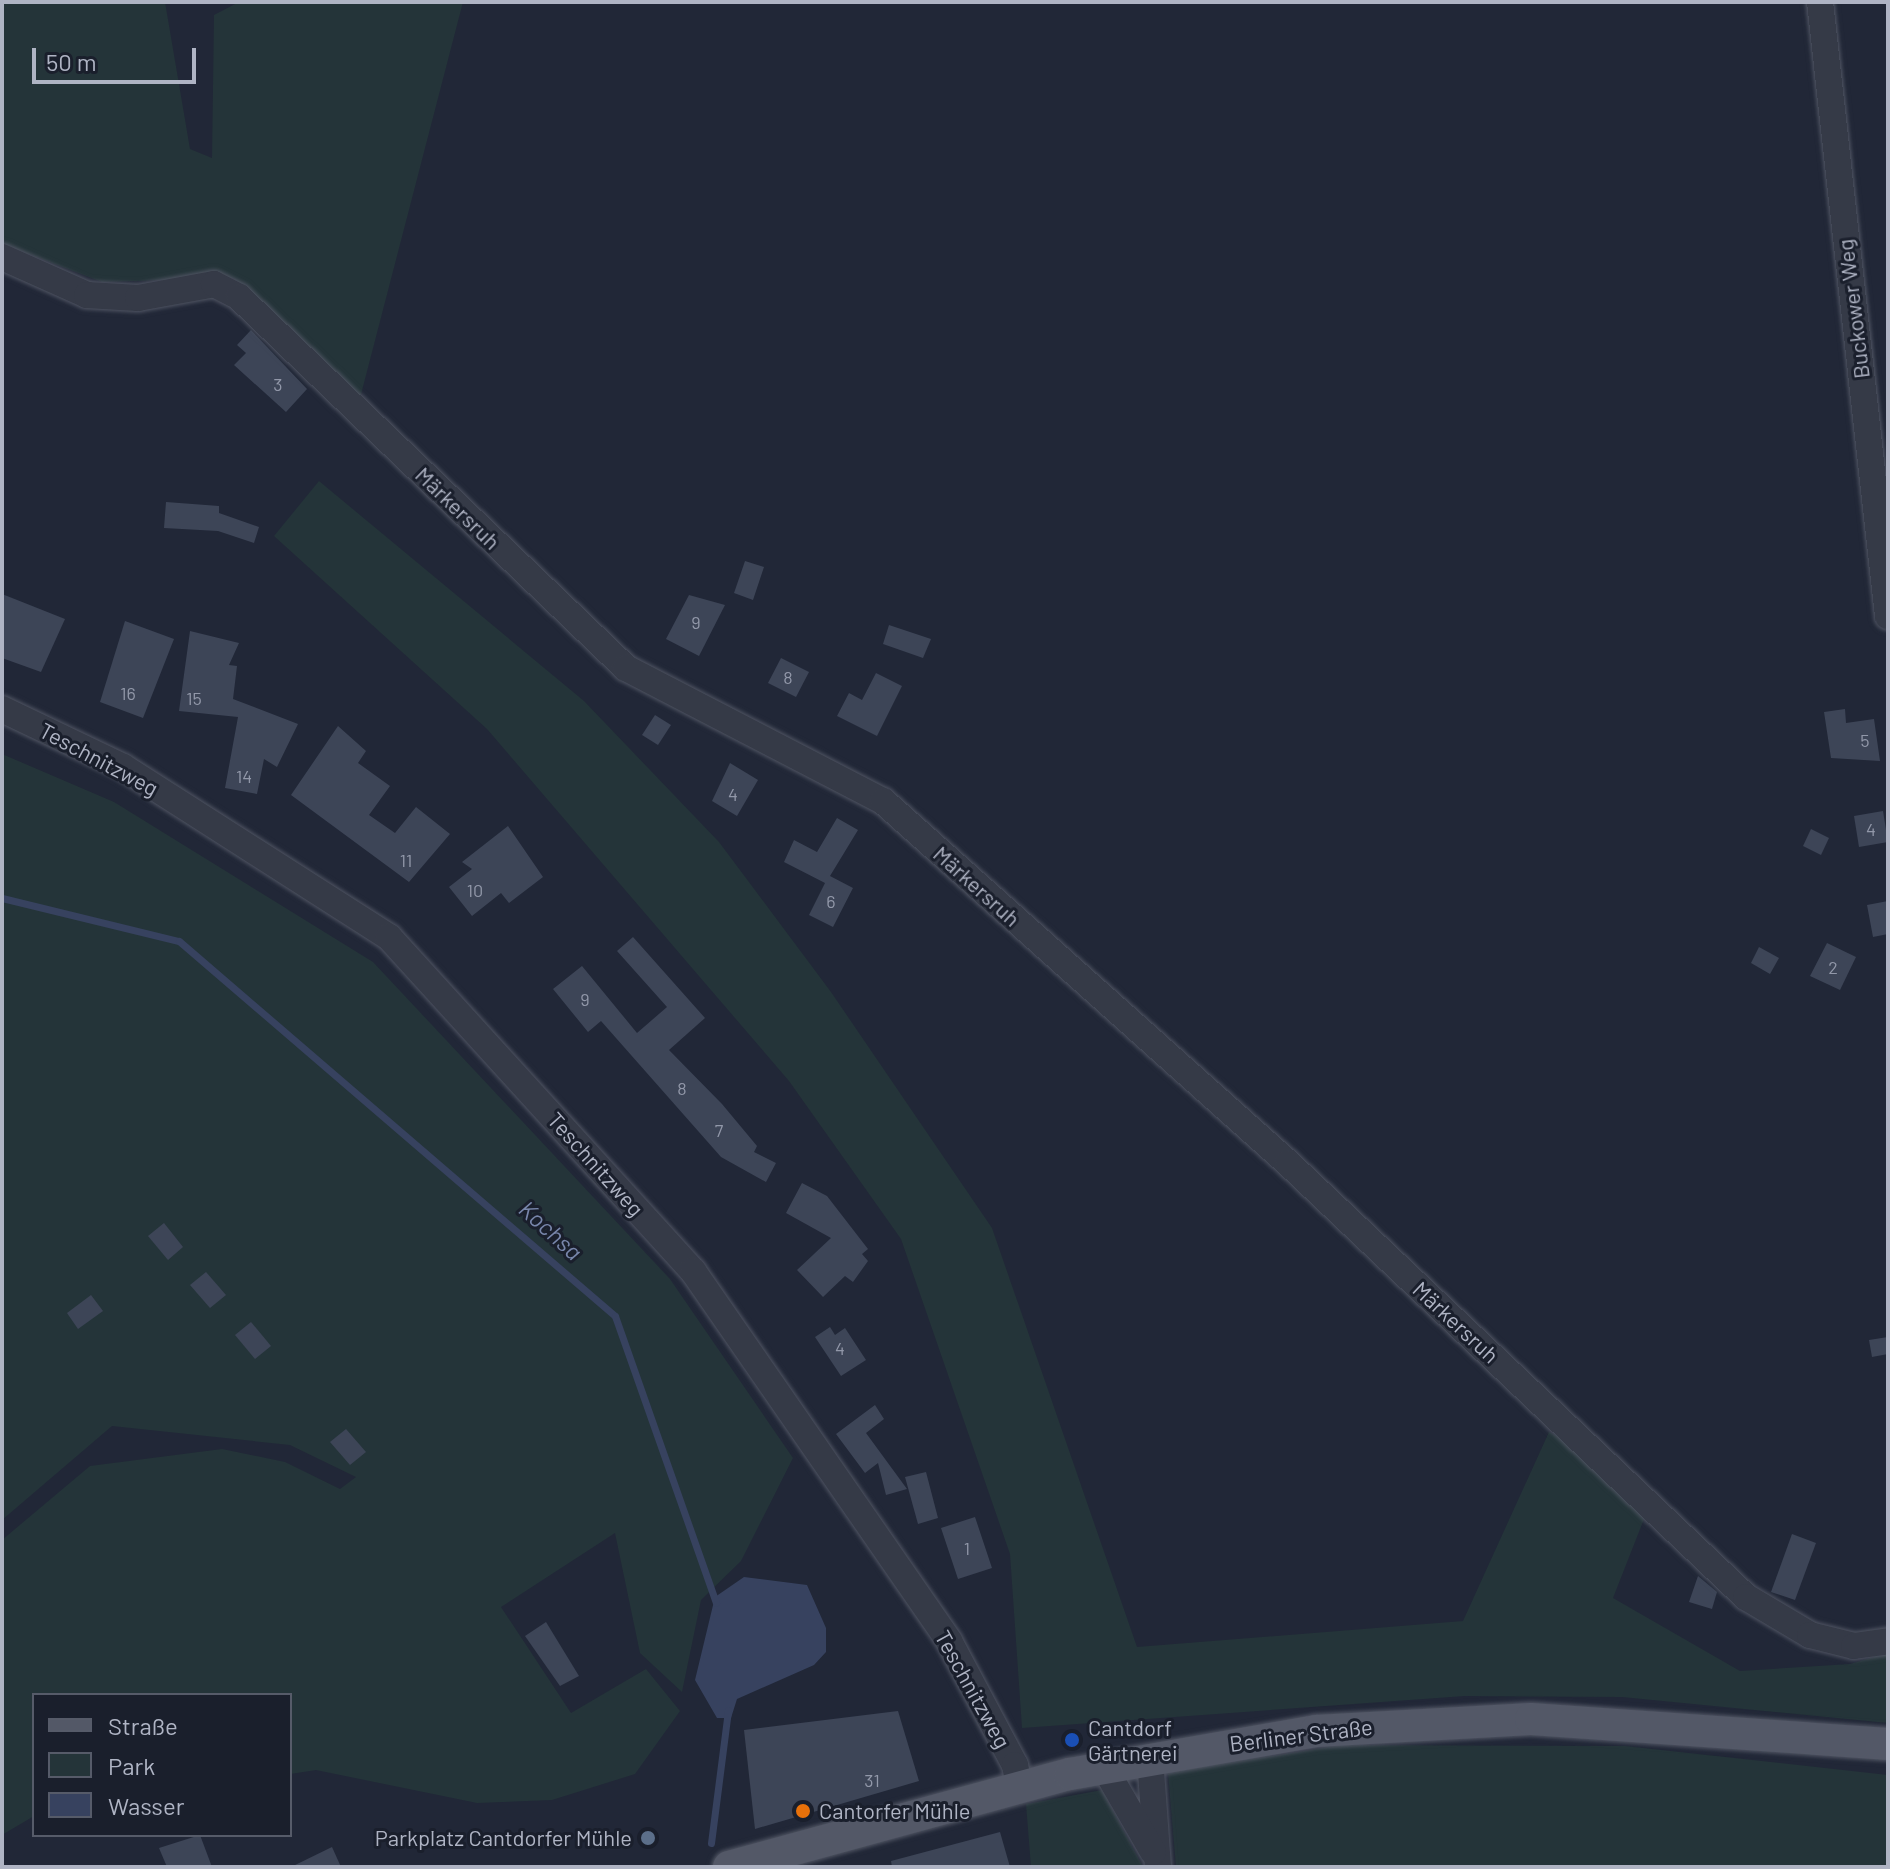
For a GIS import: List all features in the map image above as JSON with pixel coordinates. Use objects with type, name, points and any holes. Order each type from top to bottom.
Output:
[{"type":"main road","name":"Berliner Straße","points":[[745,1865],[1019,1786],[1150,1758],[1316,1731],[1531,1719],[1888,1744]]},
{"type":"street","name":"Buckower Weg","points":[[1820,2],[1888,616]]},
{"type":"street","name":"Märkersruh","points":[[2,257],[87,295],[138,298],[214,284],[239,297],[626,668],[883,801],[1288,1163],[1746,1597],[1810,1635],[1854,1646],[1888,1641]]},
{"type":"street","name":"Teschnitzweg","points":[[2,709],[123,767],[389,937],[693,1271],[949,1641],[1015,1765],[1019,1786]]},
{"type":"street","points":[[1150,1758],[1156,1861]]},
{"type":"street","points":[[1104,1767],[1156,1861]]},
{"type":"green space","points":[[2,2],[165,2],[190,149],[212,158],[214,15],[239,2],[463,2],[358,406],[233,278],[102,282],[2,244]]},
{"type":"green space","points":[[319,481],[584,701],[719,842],[831,992],[992,1228],[1137,1647],[1463,1621],[1549,1432],[1570,1442],[1646,1514],[1613,1598],[1740,1671],[1850,1664],[1888,1653],[1888,1723],[1622,1697],[1465,1696],[1022,1728],[1010,1554],[901,1239],[789,1081],[487,729],[274,536]]},
{"type":"green space","points":[[2,754],[114,802],[373,962],[670,1279],[793,1458],[741,1561],[701,1600],[682,1692],[640,1653],[615,1533],[501,1607],[571,1713],[646,1669],[680,1711],[635,1774],[552,1800],[477,1803],[316,1770],[292,1774],[292,1693],[32,1693],[32,1817],[2,1835],[2,1540],[90,1466],[222,1449],[285,1462],[340,1489],[356,1477],[290,1445],[112,1426],[2,1520]]},
{"type":"green space","points":[[1342,1745],[1625,1746],[1888,1775],[1888,1867],[1176,1867],[1168,1772]]},
{"type":"green space","points":[[1102,1790],[1143,1867],[1031,1867],[1026,1804]]},
{"type":"water","points":[[744,1577],[807,1585],[826,1628],[826,1652],[814,1665],[737,1699],[731,1718],[717,1718],[695,1680],[715,1597]]},
{"type":"building","points":[[251,330],[307,389],[286,412],[234,365],[246,353],[237,345]]},
{"type":"building","points":[[166,502],[219,506],[219,513],[259,527],[254,543],[218,531],[164,528]]},
{"type":"building","points":[[745,561],[764,567],[753,600],[734,593]]},
{"type":"building","points":[[2,594],[65,619],[41,672],[2,658]]},
{"type":"building","points":[[689,595],[725,605],[699,656],[666,639]]},
{"type":"building","points":[[125,621],[174,639],[143,718],[100,702]]},
{"type":"building","points":[[889,625],[931,639],[923,658],[883,644]]},
{"type":"building","points":[[190,631],[239,643],[229,665],[237,666],[233,699],[298,724],[277,767],[264,759],[257,794],[225,788],[238,717],[179,711]]},
{"type":"building","points":[[781,658],[809,672],[796,697],[768,683]]},
{"type":"building","points":[[876,673],[902,686],[877,736],[837,716],[849,693],[862,700]]},
{"type":"building","points":[[1845,709],[1846,723],[1874,719],[1880,761],[1831,758],[1824,712]]},
{"type":"building","points":[[655,715],[671,725],[658,745],[642,735]]},
{"type":"building","points":[[338,726],[366,751],[358,763],[390,786],[369,815],[395,833],[416,807],[450,834],[409,882],[291,795]]},
{"type":"building","points":[[730,763],[758,780],[737,816],[712,801]]},
{"type":"building","points":[[1883,811],[1888,842],[1859,847],[1854,816]]},
{"type":"building","points":[[837,818],[858,830],[830,876],[853,888],[833,927],[809,915],[825,883],[784,862],[794,840],[817,852]]},
{"type":"building","points":[[508,826],[543,877],[509,903],[501,893],[472,916],[449,887],[472,869],[462,862]]},
{"type":"building","points":[[1811,829],[1829,838],[1821,855],[1803,846]]},
{"type":"building","points":[[1888,901],[1888,934],[1873,937],[1867,905]]},
{"type":"building","points":[[633,937],[705,1018],[669,1050],[722,1104],[757,1146],[754,1152],[776,1163],[766,1182],[721,1157],[601,1021],[588,1032],[553,989],[582,966],[637,1033],[667,1007],[617,951]]},
{"type":"building","points":[[1827,943],[1856,957],[1840,990],[1810,976]]},
{"type":"building","points":[[1759,947],[1779,958],[1770,974],[1751,963]]},
{"type":"building","points":[[802,1183],[827,1196],[868,1249],[862,1254],[868,1261],[853,1282],[845,1276],[823,1297],[797,1270],[831,1238],[786,1213]]},
{"type":"building","points":[[164,1223],[183,1247],[168,1260],[148,1236]]},
{"type":"building","points":[[206,1272],[226,1295],[210,1308],[190,1285]]},
{"type":"building","points":[[91,1295],[103,1311],[78,1329],[67,1313]]},
{"type":"building","points":[[251,1322],[271,1346],[255,1359],[235,1335]]},
{"type":"building","points":[[830,1327],[835,1335],[845,1328],[866,1360],[841,1376],[815,1337]]},
{"type":"building","points":[[1888,1337],[1888,1354],[1872,1357],[1869,1340]]},
{"type":"building","points":[[875,1405],[884,1419],[866,1433],[907,1489],[886,1495],[878,1463],[865,1473],[836,1434]]},
{"type":"building","points":[[346,1429],[366,1452],[350,1465],[330,1442]]},
{"type":"building","points":[[926,1472],[938,1518],[918,1524],[905,1477]]},
{"type":"building","points":[[975,1517],[992,1568],[958,1579],[941,1528]]},
{"type":"building","points":[[1792,1534],[1816,1543],[1795,1600],[1771,1592]]},
{"type":"building","points":[[1698,1576],[1717,1592],[1712,1609],[1689,1602]]},
{"type":"building","points":[[546,1622],[579,1676],[560,1686],[525,1636]]},
{"type":"building","points":[[898,1711],[919,1781],[755,1829],[744,1730]]},
{"type":"building","points":[[1000,1832],[1010,1867],[892,1867],[891,1861]]},
{"type":"building","points":[[201,1837],[212,1867],[167,1867],[159,1848]]},
{"type":"building","points":[[332,1847],[341,1867],[291,1867]]},
{"type":"waterway","name":"Kochsa","points":[[2,898],[179,941],[615,1316],[716,1603]]},
{"type":"waterway","name":"Kochsa","points":[[711,1843],[728,1710]]},
{"type":"place","name":"Cantdorf Gärtnerei","points":[[1072,1740]]},
{"type":"place","name":"Cantorfer Mühle","points":[[803,1811]]},
{"type":"place","name":"Parkplatz Cantdorfer Mühle","points":[[648,1838]]}]
